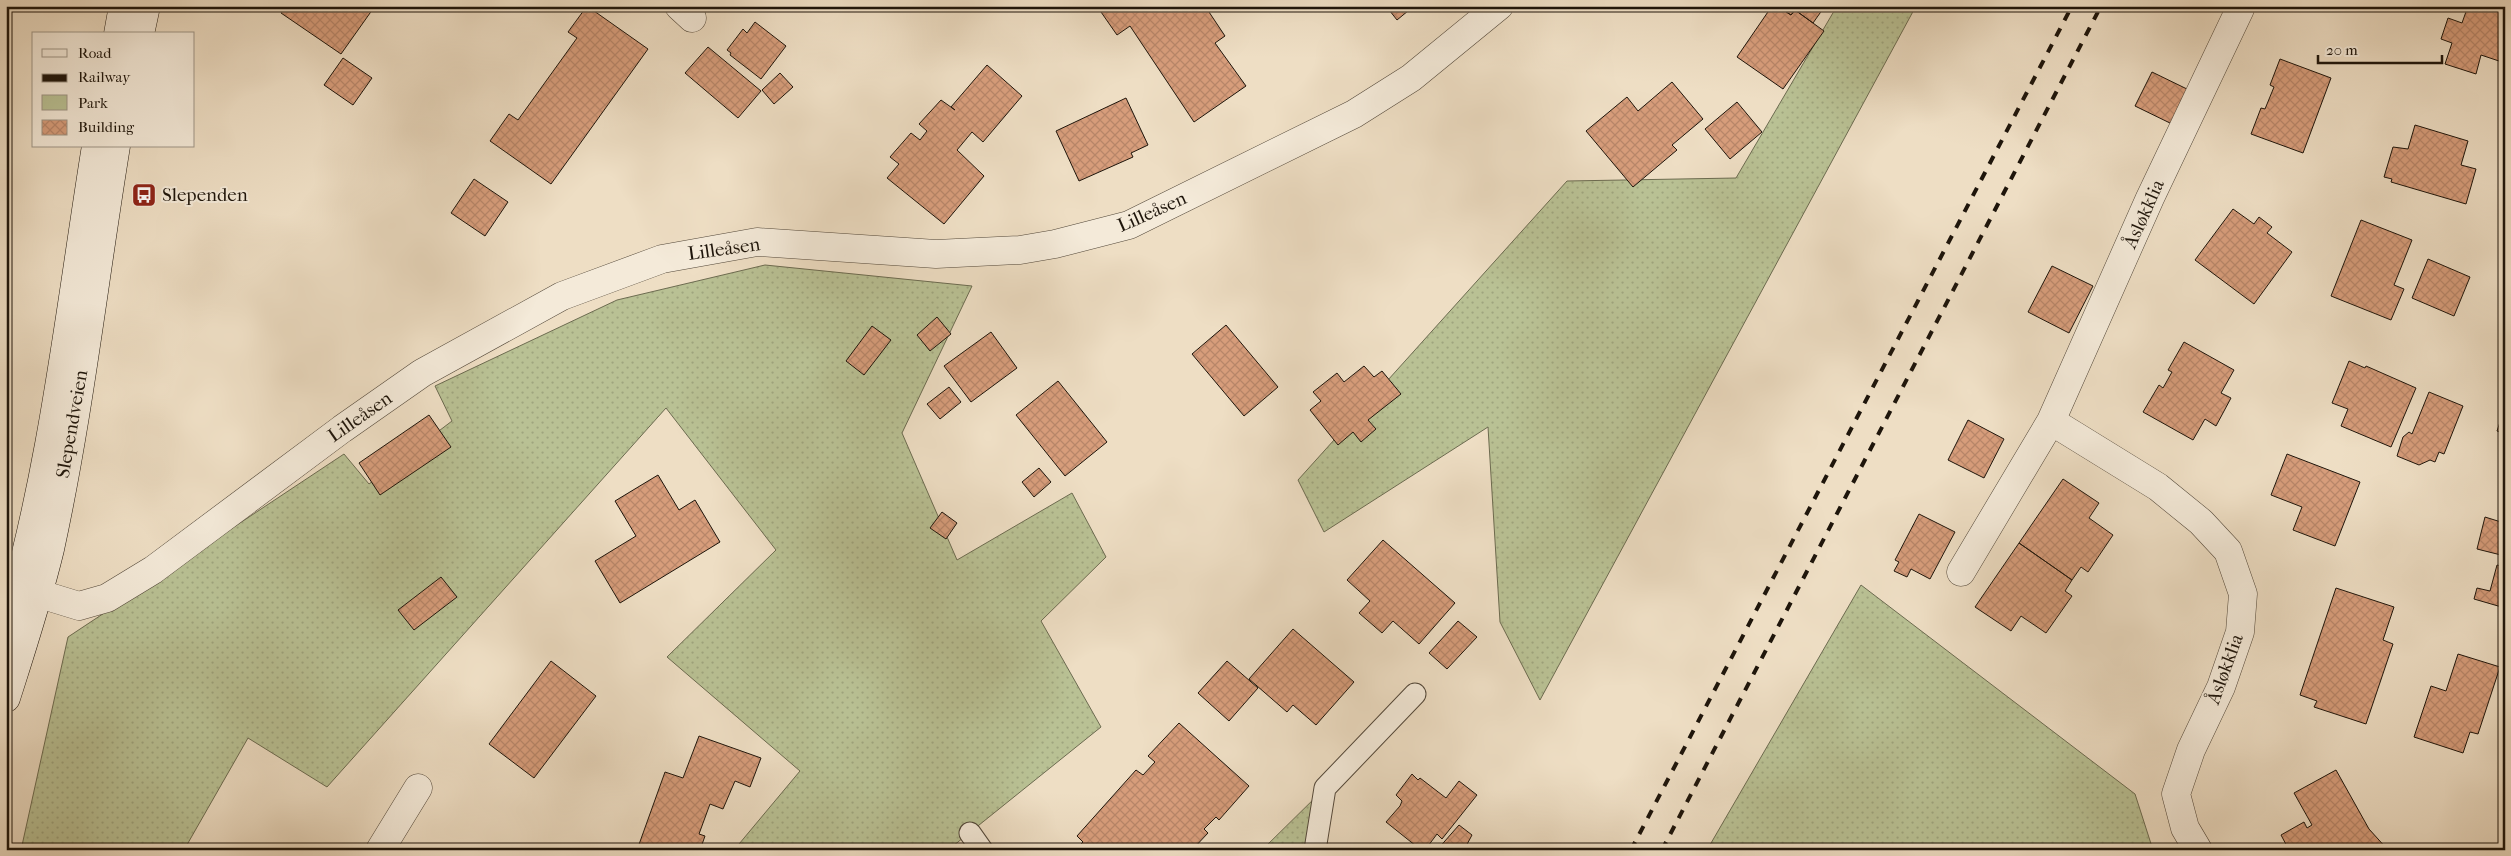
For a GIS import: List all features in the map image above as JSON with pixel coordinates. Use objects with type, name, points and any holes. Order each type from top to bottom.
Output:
[{"type":"street","points":[[118,32],[123,6]]},
{"type":"street","points":[[140,32],[146,6]]},
{"type":"street","name":"Lilleåsen","points":[[28,589],[79,606],[107,598],[153,570],[342,429],[422,373],[562,296],[662,259],[757,242],[936,254],[1011,250],[1055,244],[1129,225],[1354,114],[1411,78],[1498,6]]},
{"type":"street","name":"Åsløkklia","points":[[1961,572],[2051,421],[2150,198],[2240,9]]},
{"type":"street","name":"Slependveien","points":[[6,627],[28,589],[31,533],[57,393],[96,148]]},
{"type":"street","name":"Slependveien","points":[[6,698],[28,589],[70,438],[116,148]]},
{"type":"street","name":"Åsløkklia","points":[[2051,421],[2158,487],[2201,522],[2228,551],[2243,594],[2240,632],[2221,687],[2191,750],[2176,794],[2185,828],[2198,850]]},
{"type":"street","points":[[380,850],[418,788]]},
{"type":"lane","points":[[1315,850],[1325,788],[1415,694]]},
{"type":"green space","points":[[1837,6],[1916,6],[1540,700],[1500,622],[1488,427],[1324,532],[1298,480],[1567,181],[1736,178]]},
{"type":"green space","points":[[765,265],[972,286],[902,433],[957,560],[1072,493],[1106,557],[1041,621],[1101,727],[948,850],[734,850],[800,771],[667,657],[776,550],[666,408],[327,787],[248,738],[184,850],[21,850],[68,637],[344,454],[369,484],[452,421],[435,386],[617,300]]},
{"type":"green space","points":[[1861,585],[2135,794],[2153,850],[2073,850],[2068,845],[2048,850],[1707,850]]},
{"type":"green space","points":[[1325,788],[1315,850],[1262,850]]},
{"type":"building","points":[[285,6],[375,6],[341,54],[281,13]]},
{"type":"building","points":[[587,6],[648,49],[551,184],[490,141],[509,114],[518,120],[577,38],[568,32]]},
{"type":"building","points":[[1109,6],[1159,6],[1161,8],[1164,6],[1205,6],[1225,36],[1215,43],[1246,86],[1194,122],[1130,26],[1117,35],[1101,12]]},
{"type":"building","points":[[1386,6],[1414,6],[1397,20]]},
{"type":"building","points":[[1772,6],[1777,6],[1791,15],[1795,10],[1824,31],[1783,89],[1737,57]]},
{"type":"building","points":[[1777,6],[1825,6],[1813,23],[1795,10],[1791,15]]},
{"type":"building","points":[[2468,6],[2505,6],[2505,63],[2481,55],[2476,74],[2445,64],[2452,43],[2441,39],[2448,18],[2462,23]]},
{"type":"building","points":[[755,22],[786,46],[761,79],[730,55],[731,53],[727,50],[743,29],[747,33]]},
{"type":"building","points":[[708,47],[761,91],[738,118],[685,73]]},
{"type":"building","points":[[343,58],[372,78],[353,105],[324,85]]},
{"type":"building","points":[[2280,59],[2331,78],[2303,153],[2251,134],[2261,108],[2265,109],[2274,87],[2270,85]]},
{"type":"building","points":[[987,65],[1022,96],[983,142],[972,132],[957,150],[984,176],[944,224],[887,178],[899,164],[890,157],[911,133],[920,140],[927,131],[919,124],[941,100],[955,110],[951,107]]},
{"type":"building","points":[[2152,72],[2189,90],[2172,124],[2135,106]]},
{"type":"building","points":[[780,73],[793,87],[774,104],[762,90]]},
{"type":"building","points":[[1672,82],[1703,119],[1672,145],[1677,150],[1633,187],[1586,131],[1627,97],[1638,111]]},
{"type":"building","points":[[1126,98],[1148,145],[1131,153],[1133,157],[1079,181],[1056,131]]},
{"type":"building","points":[[1737,102],[1762,132],[1730,159],[1705,129]]},
{"type":"building","points":[[2415,125],[2468,141],[2461,165],[2476,169],[2466,204],[2391,182],[2392,179],[2384,177],[2393,147],[2408,149]]},
{"type":"building","points":[[474,179],[508,202],[485,236],[451,213]]},
{"type":"building","points":[[2233,209],[2254,224],[2259,217],[2272,227],[2267,233],[2292,252],[2254,304],[2195,260]]},
{"type":"building","points":[[2361,220],[2412,240],[2394,285],[2404,289],[2391,320],[2331,296]]},
{"type":"building","points":[[2428,259],[2470,277],[2454,316],[2412,298]]},
{"type":"building","points":[[2052,266],[2093,286],[2069,333],[2028,312]]},
{"type":"building","points":[[937,317],[951,334],[930,351],[917,335]]},
{"type":"building","points":[[1226,325],[1278,387],[1244,416],[1192,354]]},
{"type":"building","points":[[872,326],[891,340],[864,375],[846,361]]},
{"type":"building","points":[[991,332],[1017,368],[971,402],[944,366]]},
{"type":"building","points":[[2184,342],[2234,370],[2221,393],[2231,398],[2216,426],[2205,419],[2193,440],[2143,412],[2159,385],[2163,388],[2172,372],[2168,370]]},
{"type":"building","points":[[2349,361],[2365,368],[2366,366],[2416,388],[2391,447],[2341,426],[2348,409],[2332,403]]},
{"type":"building","points":[[1364,366],[1374,377],[1382,371],[1401,394],[1368,420],[1376,429],[1361,442],[1353,432],[1338,445],[1310,410],[1321,401],[1313,392],[1337,373],[1344,382]]},
{"type":"building","points":[[1058,381],[1107,442],[1065,476],[1016,415]]},
{"type":"building","points":[[949,387],[961,402],[940,419],[927,404]]},
{"type":"building","points":[[2429,392],[2463,406],[2444,454],[2439,452],[2435,462],[2430,460],[2419,465],[2397,456],[2403,437],[2409,432],[2412,434]]},
{"type":"building","points":[[2505,407],[2505,434],[2497,431]]},
{"type":"building","points":[[429,415],[451,447],[380,495],[359,463]]},
{"type":"building","points":[[1968,420],[2004,439],[1984,478],[1948,460]]},
{"type":"building","points":[[2287,454],[2360,482],[2335,546],[2293,530],[2302,507],[2271,495]]},
{"type":"building","points":[[1039,468],[1051,482],[1034,497],[1022,482]]},
{"type":"building","points":[[658,475],[679,510],[695,500],[720,542],[620,603],[595,561],[636,536],[615,501]]},
{"type":"building","points":[[2063,479],[2099,503],[2089,518],[2113,535],[2088,572],[2081,567],[2072,580],[2019,543]]},
{"type":"building","points":[[2505,509],[2505,556],[2477,549],[2485,517],[2501,522]]},
{"type":"building","points":[[942,512],[957,523],[946,539],[930,528]]},
{"type":"building","points":[[1919,514],[1955,532],[1930,579],[1911,569],[1907,577],[1894,571],[1899,562],[1895,560]]},
{"type":"building","points":[[1383,540],[1455,603],[1419,644],[1393,621],[1382,633],[1359,613],[1370,601],[1347,580]]},
{"type":"building","points":[[2019,543],[2072,580],[2065,591],[2072,596],[2046,633],[2021,616],[2011,631],[1975,607]]},
{"type":"building","points":[[2497,565],[2505,567],[2505,608],[2474,599],[2477,588],[2490,591]]},
{"type":"building","points":[[441,577],[457,597],[414,630],[398,610]]},
{"type":"building","points":[[2336,588],[2394,607],[2383,640],[2393,644],[2366,724],[2314,707],[2317,701],[2300,695]]},
{"type":"building","points":[[1458,621],[1477,637],[1447,669],[1429,653]]},
{"type":"building","points":[[1293,629],[1354,682],[1316,725],[1293,705],[1287,712],[1249,679]]},
{"type":"building","points":[[2458,654],[2500,667],[2478,734],[2470,732],[2463,753],[2414,737],[2431,686],[2446,691]]},
{"type":"building","points":[[551,661],[596,696],[534,778],[489,744]]},
{"type":"building","points":[[1227,661],[1258,688],[1229,721],[1198,693]]},
{"type":"building","points":[[1179,723],[1249,786],[1219,820],[1216,817],[1204,829],[1208,833],[1192,850],[1075,850],[1083,842],[1077,836],[1136,770],[1143,775],[1155,762],[1148,756]]},
{"type":"building","points":[[699,736],[761,758],[750,787],[735,781],[723,809],[710,804],[699,834],[705,836],[700,850],[637,850],[665,772],[683,778]]},
{"type":"building","points":[[2336,770],[2369,829],[2388,850],[2289,850],[2281,835],[2304,822],[2307,828],[2312,825],[2294,793]]},
{"type":"building","points":[[1412,774],[1446,798],[1459,781],[1477,795],[1442,839],[1437,834],[1425,850],[1421,850],[1386,822],[1400,806],[1402,801],[1396,795]]},
{"type":"building","points":[[1459,825],[1472,835],[1464,850],[1437,850]]},
{"type":"railway","points":[[1631,850],[2072,6]]},
{"type":"railway","points":[[1662,850],[2101,6]]},
{"type":"place","name":"Slependen","points":[[144,195]]}]
